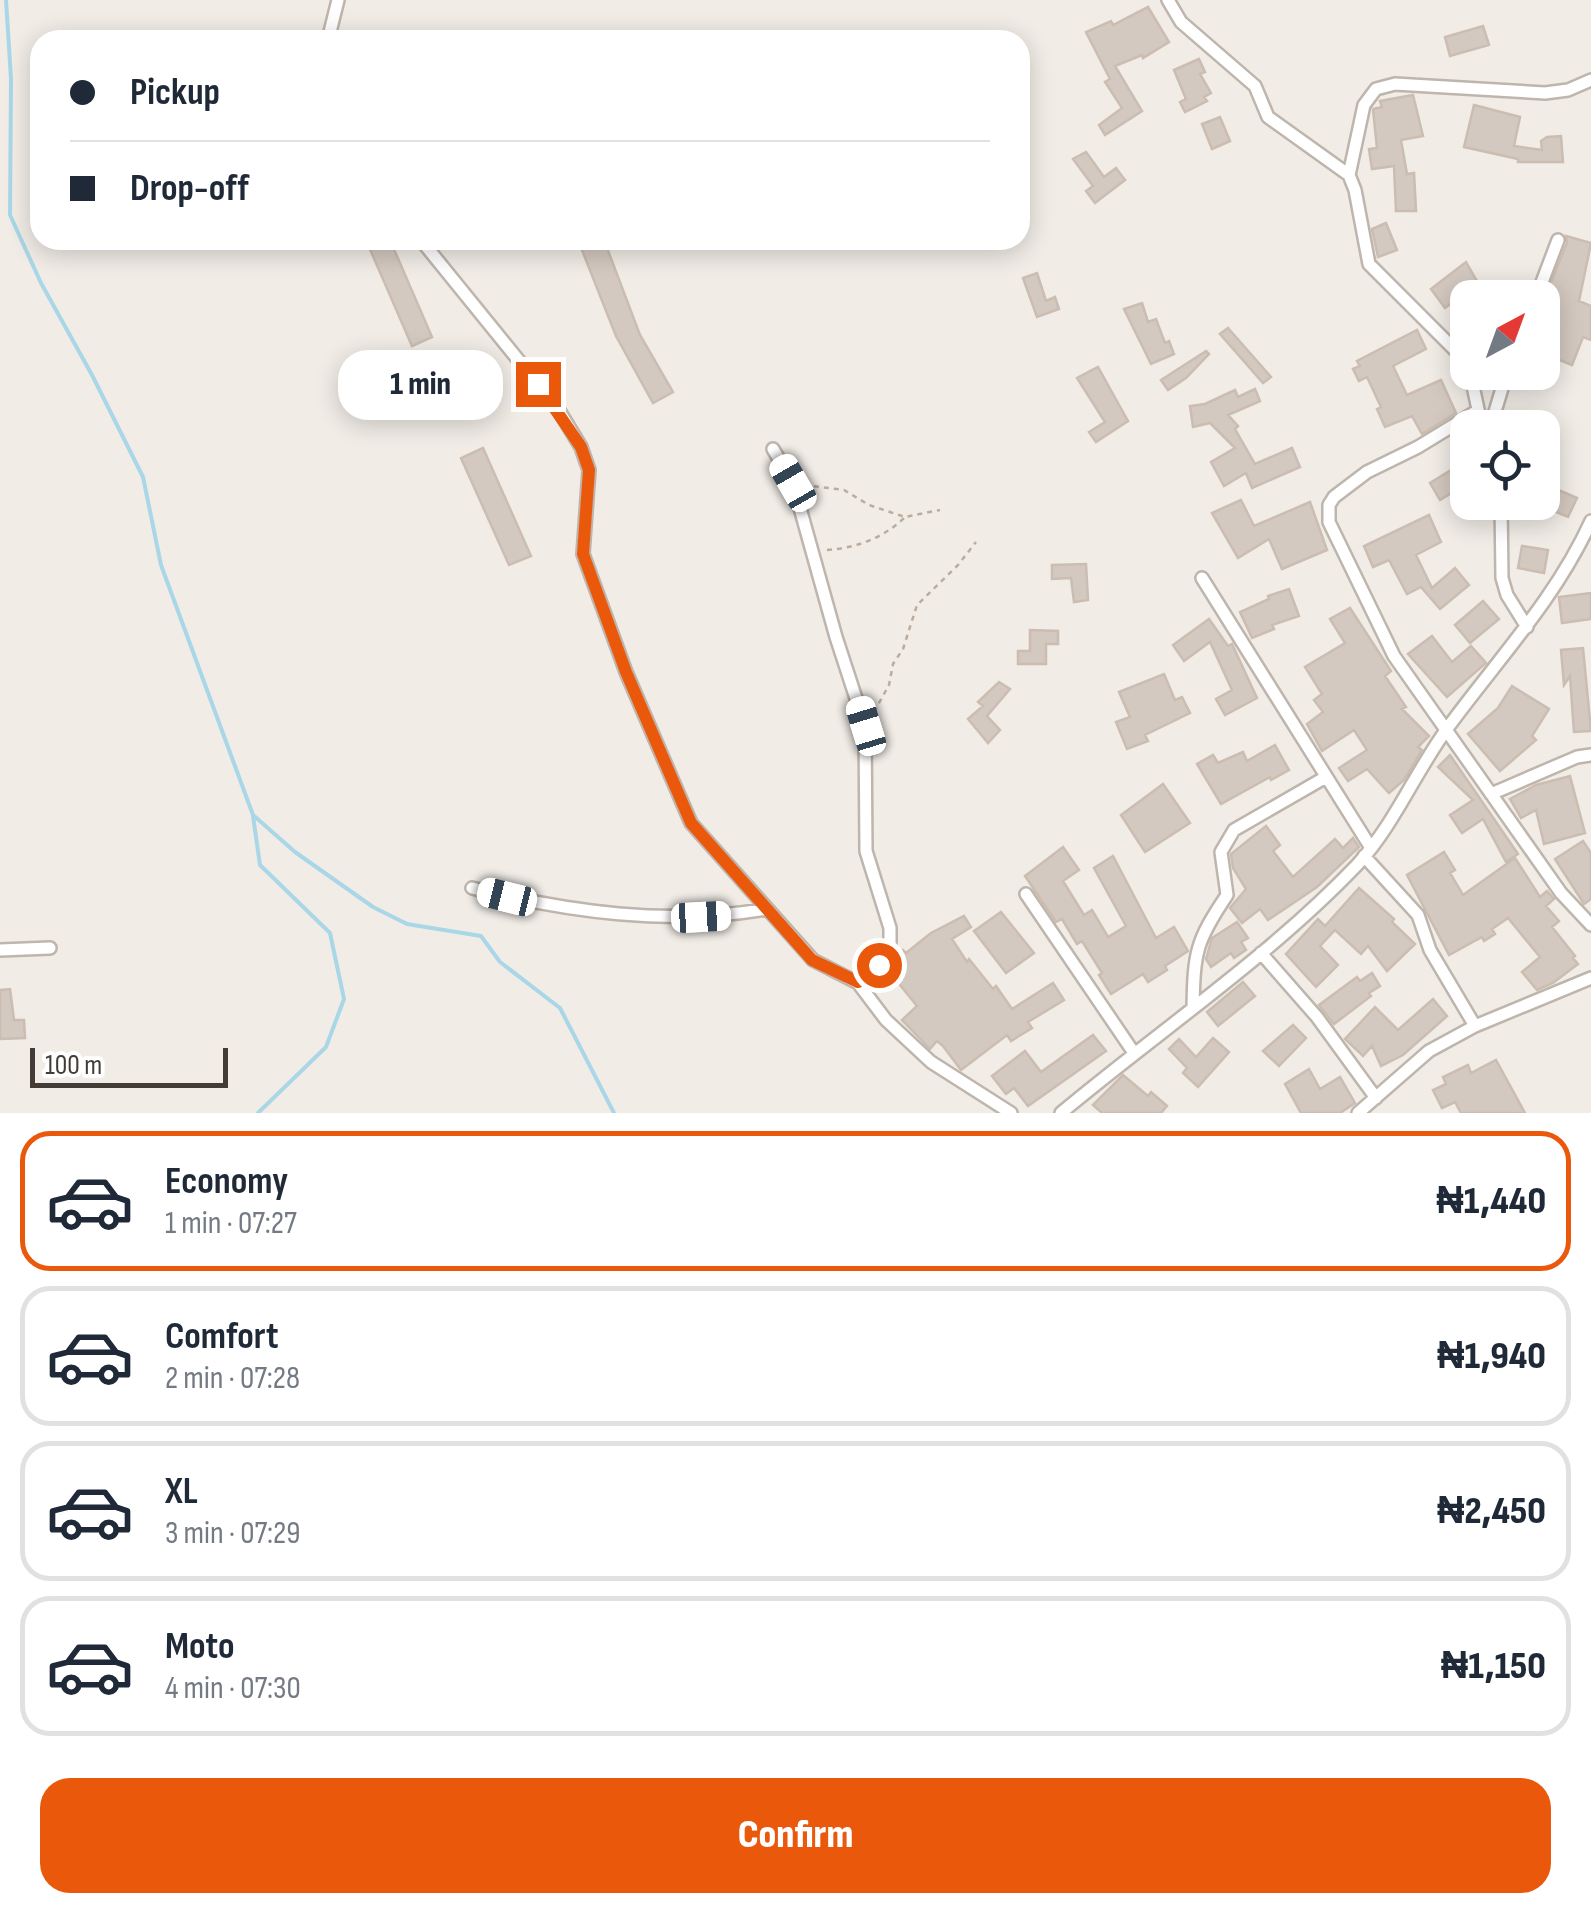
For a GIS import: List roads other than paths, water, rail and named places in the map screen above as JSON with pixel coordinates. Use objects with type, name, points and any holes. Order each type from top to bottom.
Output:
[{"type":"street","points":[[330,30],[338,0]]},
{"type":"street","points":[[1168,0],[1181,22],[1255,86],[1268,117],[1349,175],[1356,190],[1369,264],[1450,345]]},
{"type":"street","points":[[1349,175],[1364,105],[1376,89],[1395,84],[1545,93],[1568,90],[1591,80]]},
{"type":"street","points":[[1543,280],[1558,240]]},
{"type":"street","points":[[429,250],[558,410],[581,447],[589,470],[583,554],[626,672],[691,823],[812,960],[858,982],[886,1020],[931,1062],[1011,1113]]},
{"type":"street","points":[[1450,428],[1367,472],[1329,504],[1329,522],[1394,656],[1562,893],[1591,924]]},
{"type":"street","points":[[773,448],[793,483],[836,637],[866,726],[866,851],[890,928],[890,945],[879,965],[858,982]]},
{"type":"street","points":[[1500,520],[1502,578],[1507,595],[1527,628]]},
{"type":"street","points":[[1060,1113],[1261,953],[1367,852],[1447,728],[1566,573],[1587,537],[1591,521]]},
{"type":"street","points":[[1202,578],[1326,777],[1367,852],[1418,914],[1430,950],[1476,1026]]},
{"type":"street","points":[[1491,794],[1591,754]]},
{"type":"street","points":[[1193,1008],[1194,956],[1201,933],[1227,894],[1221,852],[1234,830],[1326,777]]},
{"type":"street","points":[[472,888],[542,906],[676,918],[727,916],[768,908]]},
{"type":"street","points":[[1026,894],[1134,1054]]},
{"type":"street","points":[[0,950],[50,948]]},
{"type":"street","points":[[1261,953],[1317,1018],[1376,1098]]},
{"type":"street","points":[[1358,1113],[1430,1051],[1476,1026],[1591,978]]},
{"type":"waterway","points":[[6,0],[11,79],[10,215],[41,283],[143,477],[161,565],[253,815],[295,852],[373,907],[407,924],[481,936],[500,962],[560,1008],[614,1113]]},
{"type":"waterway","points":[[253,816],[260,865],[330,933],[344,999],[326,1047],[258,1113]]}]
